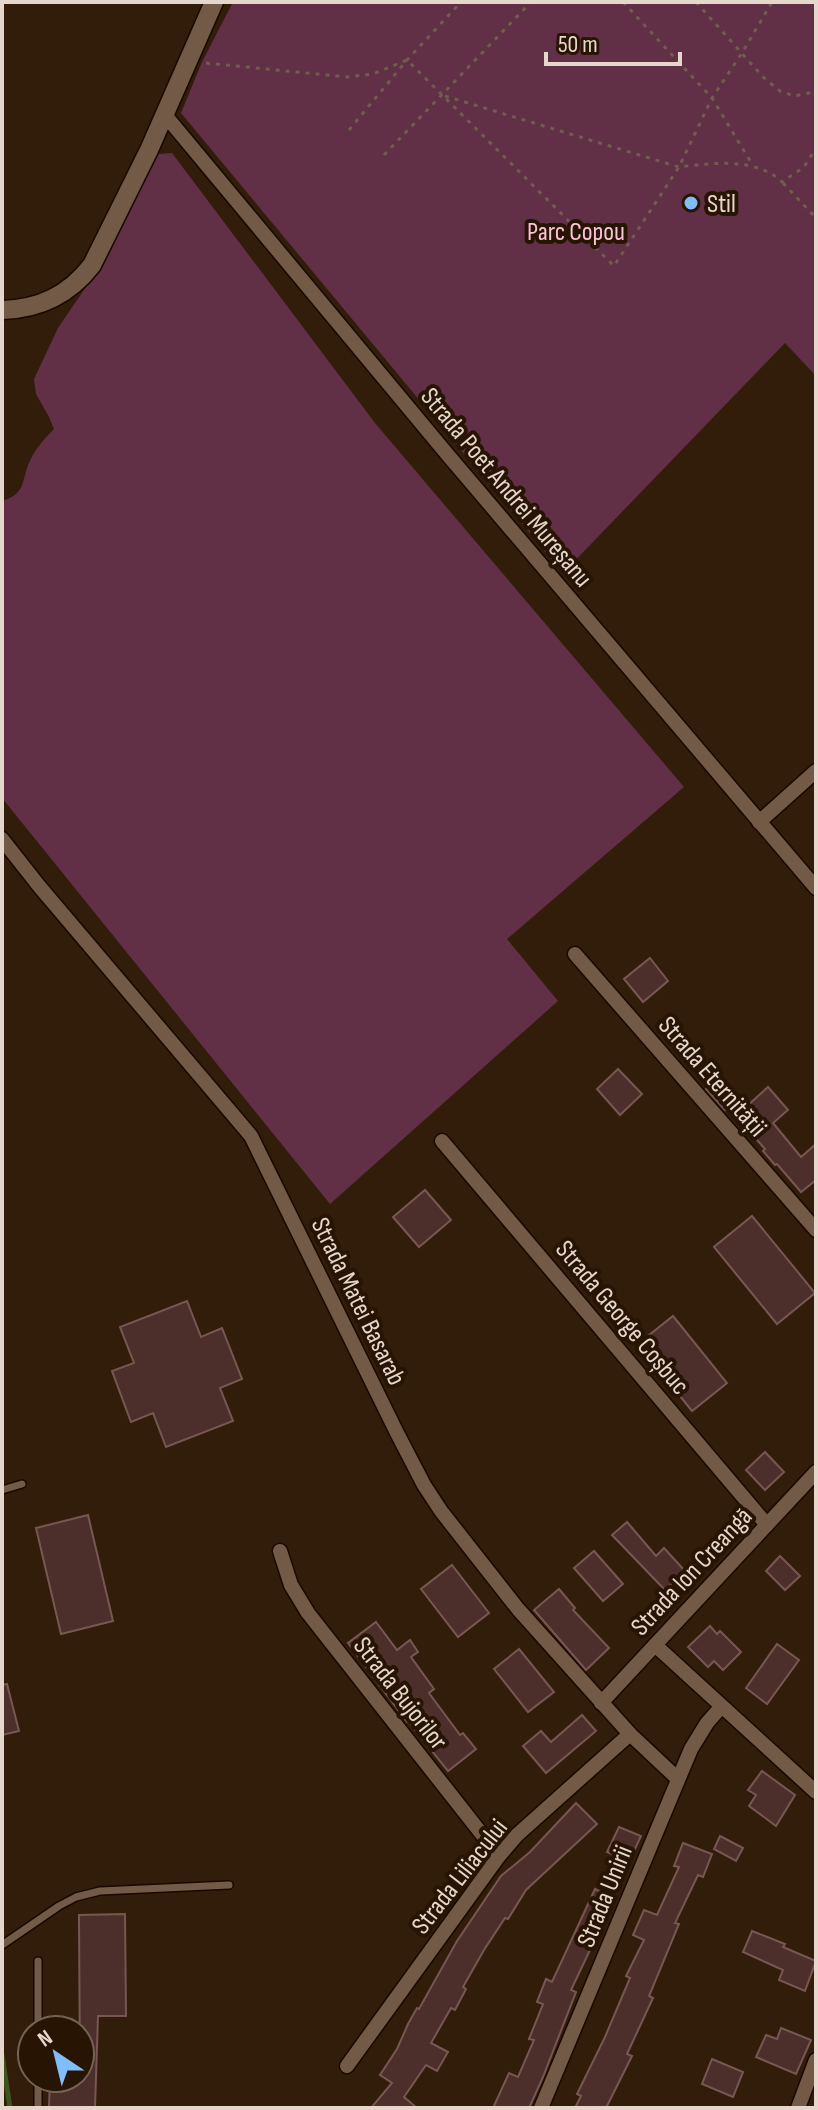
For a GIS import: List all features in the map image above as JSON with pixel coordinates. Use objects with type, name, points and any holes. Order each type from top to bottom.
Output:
[{"type":"street","points":[[2,310],[19,310],[42,303],[80,281],[92,265],[165,115],[214,2]]},
{"type":"street","name":"Strada Poet Andrei Mureșanu","points":[[165,115],[447,454],[816,888]]},
{"type":"street","points":[[759,822],[816,771]]},
{"type":"street","name":"Strada Matei Basarab","points":[[2,839],[251,1136],[424,1485],[461,1538],[518,1609],[601,1703],[678,1779]]},
{"type":"street","name":"Strada Eternității","points":[[575,954],[816,1230]]},
{"type":"street","name":"Strada George Coșbuc","points":[[442,1141],[767,1525]]},
{"type":"street","name":"Strada Ion Creangă","points":[[601,1703],[816,1472]]},
{"type":"street","name":"Strada Bujorilor","points":[[280,1551],[291,1585],[308,1613],[499,1856]]},
{"type":"street","points":[[655,1645],[816,1792]]},
{"type":"street","name":"Strada Unirii","points":[[541,2108],[678,1779],[699,1735],[721,1707]]},
{"type":"street","name":"Strada Liliacului","points":[[347,2066],[499,1856],[517,1835],[630,1734]]},
{"type":"street","points":[[798,2108],[816,2060]]},
{"type":"lane","points":[[2,1490],[22,1484]]},
{"type":"lane","points":[[2,1945],[76,1897],[100,1891],[229,1885]]},
{"type":"lane","points":[[38,1961],[38,2014]]},
{"type":"path","points":[[349,130],[407,60],[461,2]]},
{"type":"path","points":[[384,155],[531,2]]},
{"type":"path","points":[[623,2],[712,98],[753,166]]},
{"type":"path","points":[[696,2],[763,77],[780,91],[794,96],[815,92],[816,98]]},
{"type":"path","points":[[407,60],[614,266],[679,167],[712,98],[772,2]]},
{"type":"path","points":[[186,62],[347,77],[373,74],[407,60]]},
{"type":"path","points":[[441,95],[679,167],[711,163],[753,166],[772,172],[816,218]]},
{"type":"path","points":[[782,182],[804,167],[816,148]]},
{"type":"green space","name":"Parc Copou","points":[[233,2],[816,2],[816,376],[785,343],[563,573],[181,113],[202,62]]},
{"type":"green space","points":[[172,153],[375,423],[684,787],[507,939],[558,1001],[330,1204],[2,798],[2,501],[19,490],[32,457],[54,429],[36,394],[34,379],[58,328],[109,253],[153,163],[159,154]]},
{"type":"building","points":[[650,958],[668,981],[643,1002],[624,979]]},
{"type":"building","points":[[618,1069],[642,1094],[620,1115],[597,1089]]},
{"type":"building","points":[[714,1081],[734,1102],[725,1110],[706,1089]]},
{"type":"building","points":[[768,1087],[788,1110],[773,1123],[801,1157],[816,1144],[816,1180],[801,1192],[736,1116]]},
{"type":"building","points":[[425,1190],[451,1220],[419,1247],[393,1217]]},
{"type":"building","points":[[752,1216],[815,1293],[777,1324],[714,1247]]},
{"type":"building","points":[[187,1301],[201,1337],[222,1328],[242,1379],[220,1388],[233,1421],[166,1447],[153,1413],[131,1422],[112,1371],[134,1363],[120,1327]]},
{"type":"building","points":[[673,1316],[727,1383],[692,1411],[638,1344]]},
{"type":"building","points":[[765,1452],[784,1472],[765,1490],[746,1470]]},
{"type":"building","points":[[88,1515],[113,1621],[61,1634],[36,1528]]},
{"type":"building","points":[[627,1522],[656,1556],[664,1548],[685,1571],[665,1590],[612,1535]]},
{"type":"building","points":[[594,1551],[623,1584],[603,1601],[574,1568]]},
{"type":"building","points":[[780,1556],[800,1576],[785,1590],[766,1571]]},
{"type":"building","points":[[452,1565],[489,1613],[458,1637],[421,1589]]},
{"type":"building","points":[[559,1589],[575,1608],[573,1610],[609,1648],[586,1670],[534,1610]]},
{"type":"building","points":[[376,1622],[397,1650],[410,1640],[418,1652],[411,1657],[434,1689],[429,1693],[460,1735],[463,1733],[476,1749],[448,1771],[348,1643]]},
{"type":"building","points":[[710,1626],[717,1634],[720,1631],[741,1652],[723,1670],[714,1661],[708,1667],[688,1647]]},
{"type":"building","points":[[777,1644],[799,1660],[767,1704],[746,1688]]},
{"type":"building","points":[[519,1649],[554,1692],[528,1712],[494,1669]]},
{"type":"building","points":[[7,1684],[19,1731],[2,1735],[2,1685]]},
{"type":"building","points":[[582,1715],[596,1731],[546,1773],[523,1746],[541,1731],[551,1742]]},
{"type":"building","points":[[762,1771],[795,1795],[776,1826],[749,1806],[756,1795],[748,1790]]},
{"type":"building","points":[[576,1803],[597,1824],[526,1890],[484,1950],[463,1987],[466,1989],[455,2010],[451,2008],[431,2043],[448,2052],[437,2071],[426,2065],[404,2097],[417,2108],[371,2108],[392,2083],[380,2075],[457,1941],[501,1876],[530,1852]]},
{"type":"building","points":[[619,1827],[641,1836],[629,1862],[607,1852]]},
{"type":"building","points":[[720,1836],[743,1848],[736,1861],[714,1849]]},
{"type":"building","points":[[683,1843],[712,1854],[703,1877],[698,1875],[675,1923],[679,1924],[649,1996],[653,1998],[627,2054],[632,2056],[606,2108],[575,2108],[581,2096],[577,2094],[605,2037],[630,1978],[626,1976],[644,1940],[633,1935],[644,1910],[657,1915],[679,1867],[674,1866]]},
{"type":"building","points":[[595,1889],[612,1898],[571,1990],[576,1992],[529,2108],[493,2108],[509,2073],[518,2077],[534,2040],[529,2039],[543,2004],[537,2002],[546,1979],[552,1982]]},
{"type":"building","points":[[125,1914],[126,2016],[98,2016],[96,2077],[96,2014],[80,2014],[79,1915]]},
{"type":"building","points":[[752,1931],[816,1961],[805,1991],[779,1980],[783,1970],[743,1952]]},
{"type":"building","points":[[781,2028],[811,2040],[796,2074],[756,2057],[766,2035],[777,2039]]},
{"type":"building","points":[[712,2059],[743,2072],[733,2097],[702,2084]]},
{"type":"building","points":[[49,2094],[95,2094],[95,2108],[49,2108]]},
{"type":"waterway","points":[[2,2055],[10,2108]]},
{"type":"place","name":"Stil","points":[[691,203]]}]
